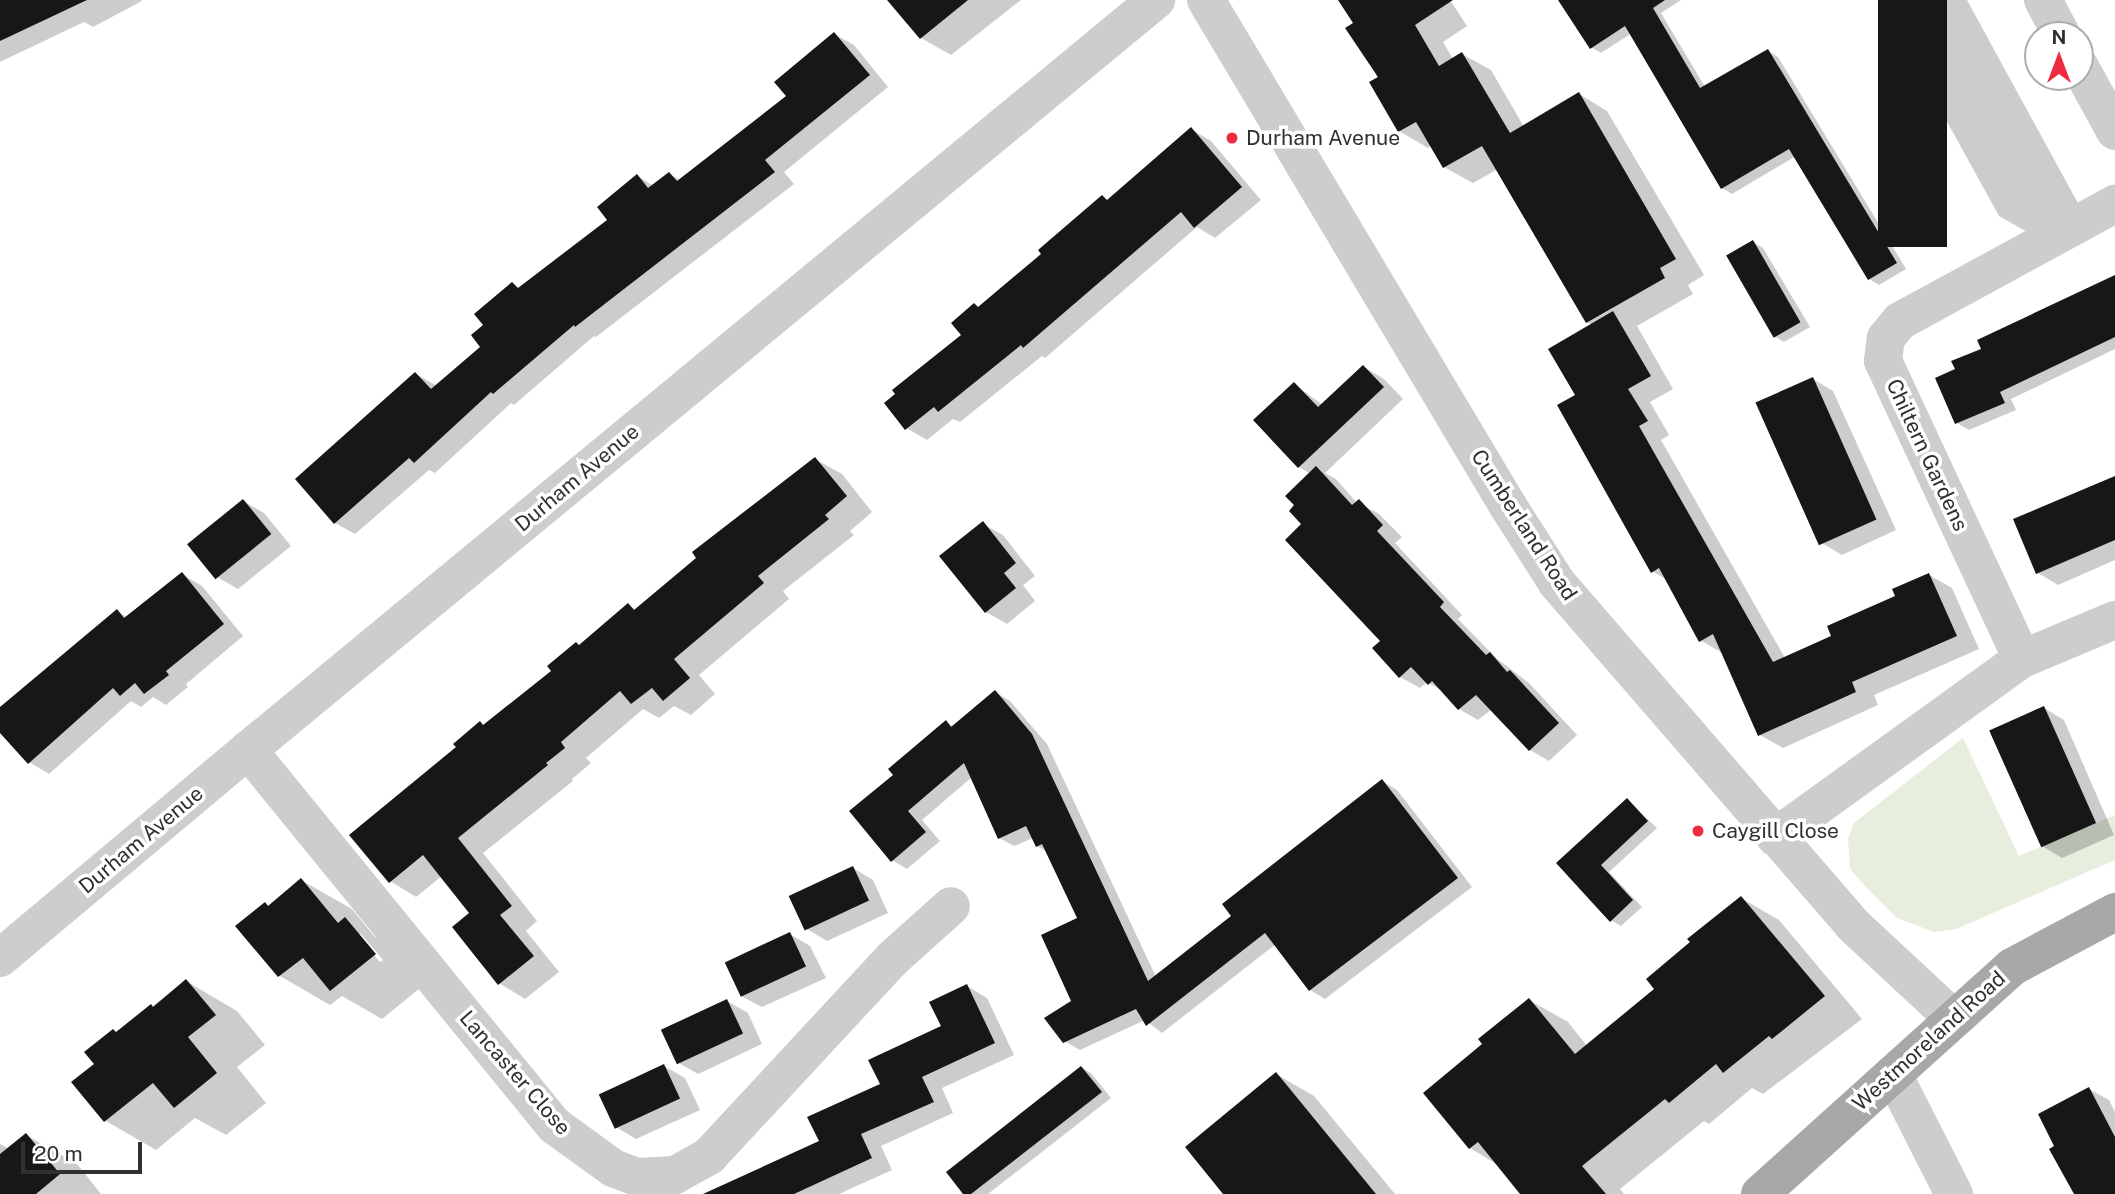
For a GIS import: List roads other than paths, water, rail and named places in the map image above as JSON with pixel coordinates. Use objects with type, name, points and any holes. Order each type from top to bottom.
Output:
[{"type":"main road","name":"Westmoreland Road","points":[[1760,1194],[2012,967],[2115,912]]},
{"type":"street","name":"Durham Avenue","points":[[0,958],[1156,0]]},
{"type":"street","name":"Cumberland Road","points":[[1206,0],[1508,506],[1557,583],[1853,925],[1954,1018]]},
{"type":"street","points":[[2043,0],[2054,21]]},
{"type":"street","points":[[2093,91],[2115,131]]},
{"type":"street","name":"Chiltern Gardens","points":[[2022,659],[1883,361],[1886,338],[1900,321],[2115,204]]},
{"type":"street","points":[[1775,838],[2022,659],[2115,620]]},
{"type":"street","name":"Lancaster Close","points":[[248,750],[555,1126],[613,1168],[637,1177],[675,1175],[709,1156],[892,959],[951,906]]},
{"type":"street","points":[[1893,1074],[1954,1194]]},
{"type":"place","name":"Durham Avenue","points":[[1232,138]]},
{"type":"place","name":"Caygill Close","points":[[1698,831]]}]
